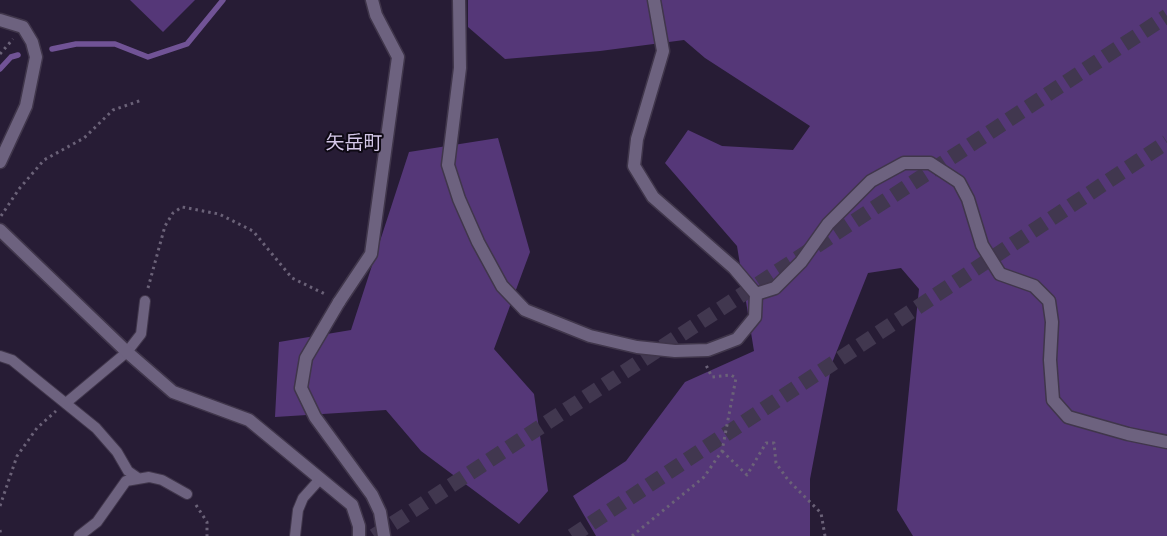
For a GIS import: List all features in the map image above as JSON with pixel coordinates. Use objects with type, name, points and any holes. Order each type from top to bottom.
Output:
[{"type":"street","points":[[372,0],[376,15],[398,57],[371,254],[339,302],[306,358],[301,388],[315,417],[372,495],[380,512],[384,536]]},
{"type":"street","points":[[459,0],[460,68],[448,165],[459,199],[478,242],[502,286],[525,310],[590,336],[637,347],[675,351],[708,350],[737,339],[755,317],[756,294],[734,268],[653,197],[634,166],[638,139],[663,51],[654,0]]},
{"type":"street","points":[[0,20],[23,27],[32,42],[36,58],[26,106],[0,162]]},
{"type":"street","points":[[756,294],[776,288],[801,262],[828,224],[871,181],[904,163],[930,163],[959,182],[968,199],[982,245],[1000,274],[1034,286],[1049,301],[1052,322],[1050,360],[1053,400],[1068,417],[1128,434],[1167,442]]},
{"type":"street","points":[[0,230],[127,352],[173,392],[249,420],[352,505],[359,526],[359,536]]},
{"type":"lane","points":[[66,403],[127,352],[141,334],[144,301]]},
{"type":"lane","points":[[0,356],[12,360],[96,428],[117,452],[128,471],[138,478]]},
{"type":"lane","points":[[79,536],[97,522],[126,481],[149,477],[162,480],[187,494]]},
{"type":"lane","points":[[295,536],[298,510],[303,498],[320,479]]},
{"type":"path","points":[[0,218],[19,189],[44,160],[84,138],[113,110],[142,100]]},
{"type":"path","points":[[144,301],[164,226],[172,213],[182,207],[219,214],[253,231],[292,278],[339,302]]},
{"type":"path","points":[[632,536],[704,477],[722,451],[736,378],[731,375],[712,377],[700,350]]},
{"type":"path","points":[[0,506],[17,456],[37,428],[66,403]]},
{"type":"path","points":[[722,451],[747,475],[766,442],[774,443],[776,462],[788,480],[821,513],[825,536]]},
{"type":"path","points":[[187,494],[207,522],[207,536]]},
{"type":"path","points":[[0,530],[1,536]]},
{"type":"shaded area","points":[[130,0],[195,0],[163,32]]},
{"type":"shaded area","points":[[468,0],[1167,0],[1167,536],[913,536],[897,510],[919,289],[901,268],[868,273],[832,363],[810,479],[810,536],[596,536],[573,496],[626,461],[685,382],[754,351],[737,246],[665,163],[688,130],[722,146],[793,150],[810,126],[705,58],[684,40],[600,51],[505,59],[468,27]]},
{"type":"shaded area","points":[[498,138],[530,252],[494,349],[534,394],[548,491],[519,524],[421,451],[386,410],[275,417],[279,342],[351,330],[409,152]]},
{"type":"waterway","points":[[52,49],[76,44],[115,44],[148,57],[187,44],[223,0]]},
{"type":"waterway","points":[[0,69],[11,57],[18,55]]},
{"type":"tunnel","points":[[374,536],[1167,16]]},
{"type":"tunnel","points":[[572,536],[1167,142]]},
{"type":"district","name":"矢岳町","points":[[354,144]]}]
